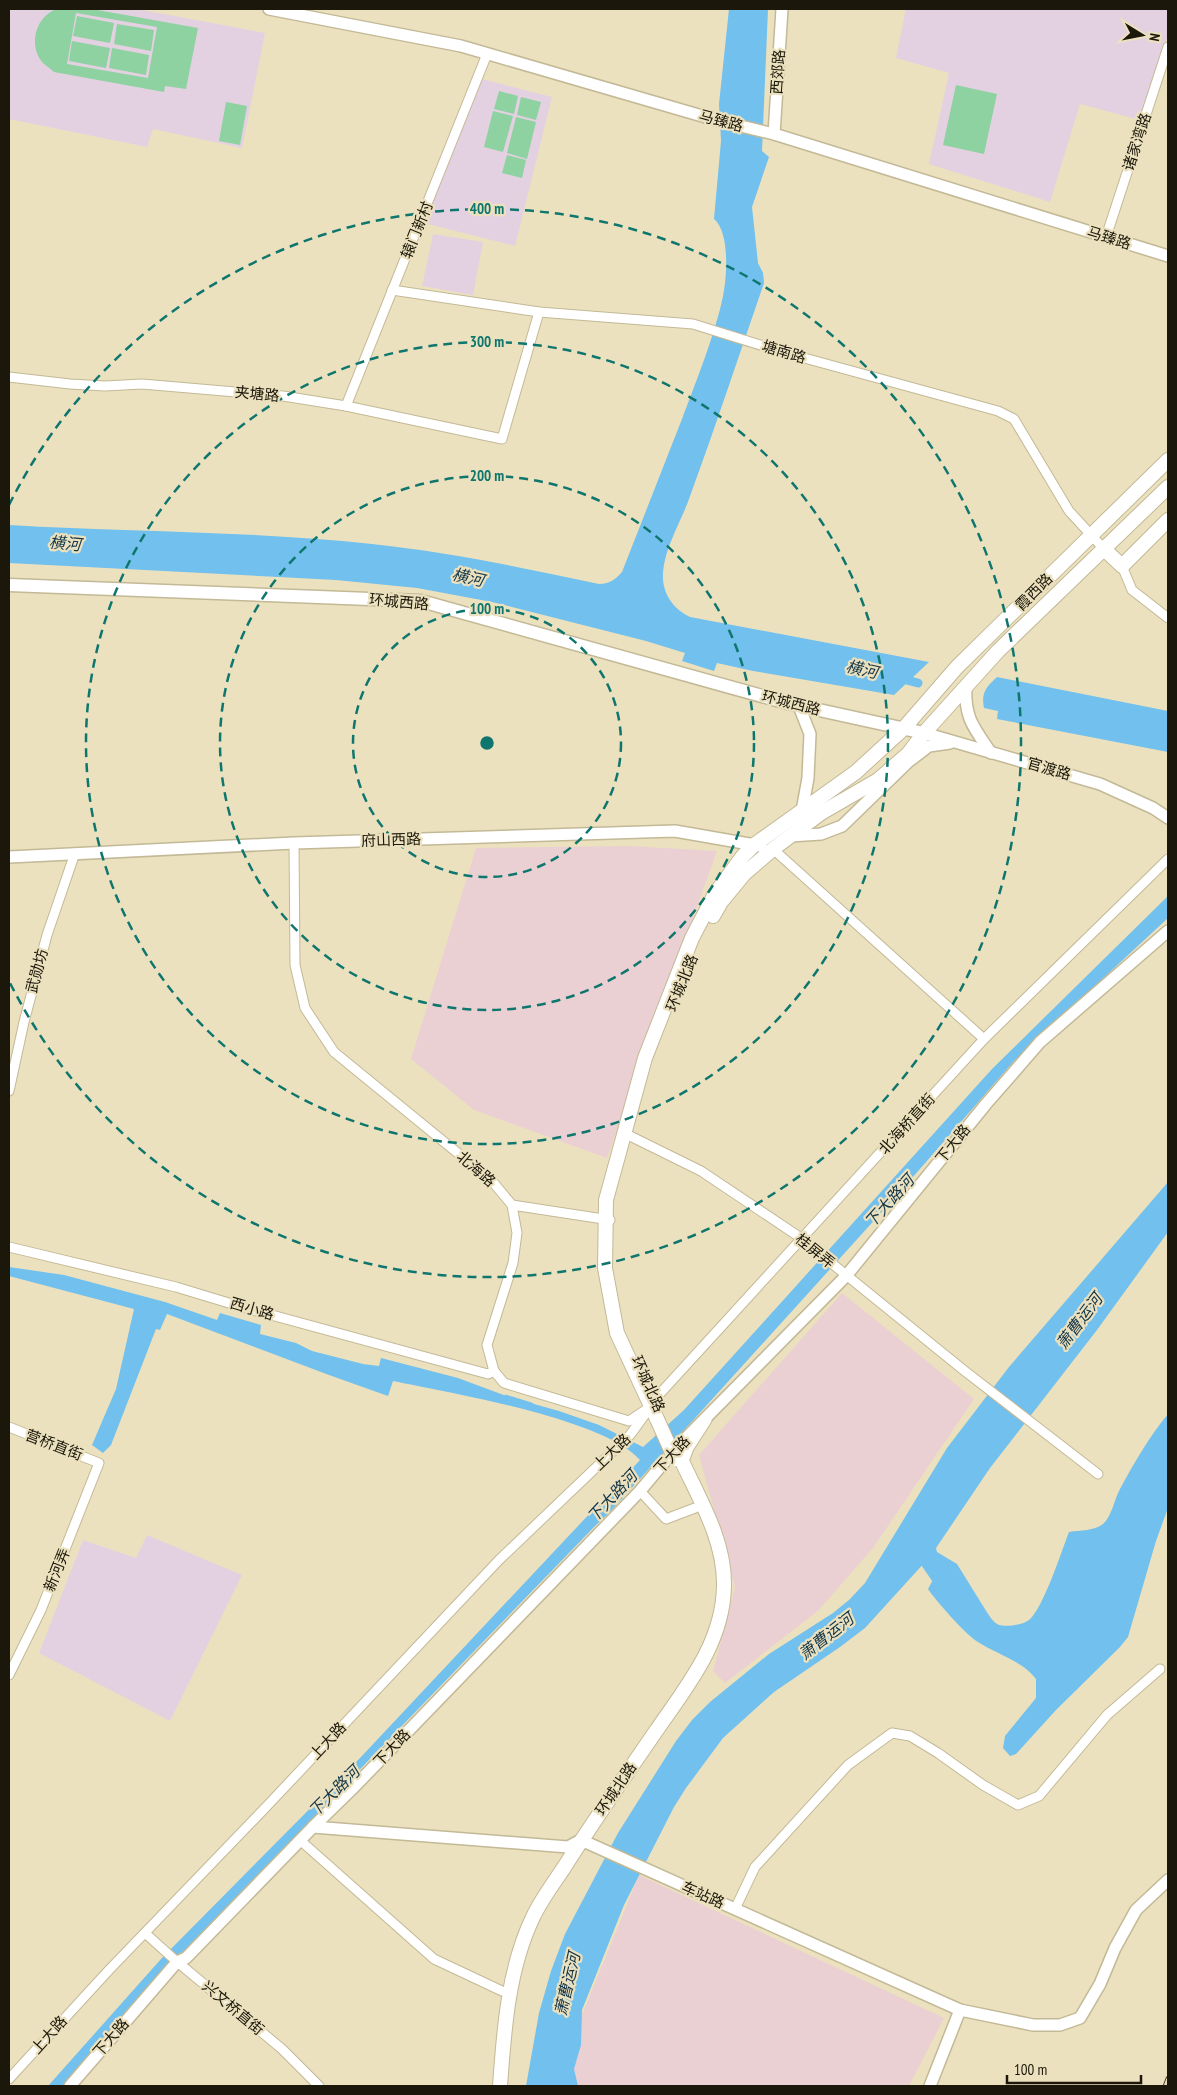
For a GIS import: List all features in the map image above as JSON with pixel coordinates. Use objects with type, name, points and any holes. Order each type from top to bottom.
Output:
[{"type":"main road","name":"霞西路","points":[[904,728],[957,667],[1168,460]]},
{"type":"main road","name":"霞西路","points":[[924,733],[980,670],[1168,487]]},
{"type":"main road","points":[[1104,549],[1122,566],[1168,520]]},
{"type":"main road","name":"环城西路","points":[[9,585],[421,601],[799,706],[924,733]]},
{"type":"main road","name":"环城北路","points":[[627,1134],[645,1058],[692,938],[715,894],[743,856],[754,845],[856,772],[904,728]]},
{"type":"main road","name":"环城北路","points":[[500,2086],[504,2021],[520,1953],[533,1917],[581,1840],[703,1663],[717,1629],[724,1588],[723,1562],[717,1537],[617,1333],[605,1268],[608,1219],[606,1200],[651,1062],[702,935],[721,902],[738,881],[773,849],[822,813],[878,780],[908,754],[924,733]]},
{"type":"main road","name":"环城北路","points":[[493,2086],[502,1991],[512,1951],[527,1913],[568,1847],[698,1661],[713,1628],[719,1589],[716,1563],[709,1538],[695,1508],[679,1459]]},
{"type":"street","name":"马臻路","points":[[269,9],[460,46],[716,120],[769,133],[1168,256]]},
{"type":"street","name":"西郊路","points":[[769,133],[782,9]]},
{"type":"street","name":"诸家湾路","points":[[1106,237],[1168,47]]},
{"type":"street","name":"辕门新村","points":[[346,406],[488,54]]},
{"type":"street","name":"塘南路","points":[[392,290],[539,312],[692,324],[786,353],[998,411],[1014,419],[1069,511],[1104,549]]},
{"type":"street","name":"夹塘路","points":[[9,377],[70,384],[105,386],[142,384],[283,396],[346,406],[502,440],[539,312]]},
{"type":"street","points":[[1122,566],[1132,590],[1168,618]]},
{"type":"street","points":[[966,686],[965,703],[970,720],[991,752]]},
{"type":"street","points":[[799,706],[810,734],[808,778],[802,811]]},
{"type":"street","name":"官渡路","points":[[924,733],[1100,784],[1153,808],[1168,818]]},
{"type":"street","points":[[790,836],[821,834],[842,826],[908,762],[929,746],[956,742]]},
{"type":"street","name":"府山西路","points":[[9,857],[294,843],[675,831],[773,849]]},
{"type":"street","name":"北海路","points":[[294,843],[294,965],[305,1008],[334,1052],[492,1181],[512,1205],[517,1233],[513,1263],[487,1345],[494,1371]]},
{"type":"street","points":[[773,849],[984,1039]]},
{"type":"street","name":"武勋坊","points":[[9,1091],[24,1022],[47,936],[75,854]]},
{"type":"street","name":"北海桥直街","points":[[656,1410],[802,1240],[984,1039],[1168,859]]},
{"type":"street","name":"下大路","points":[[70,2086],[176,1961],[186,1958],[355,1786],[640,1491],[672,1453],[846,1276],[986,1104],[1040,1042],[1168,931]]},
{"type":"street","name":"桂屏弄","points":[[627,1134],[701,1171],[802,1240],[1098,1474]]},
{"type":"street","points":[[512,1205],[608,1219]]},
{"type":"street","name":"西小路","points":[[9,1247],[176,1287],[242,1307],[488,1374],[494,1371]]},
{"type":"street","points":[[494,1371],[504,1383],[555,1400],[629,1420],[656,1410]]},
{"type":"street","name":"上大路","points":[[9,2079],[145,1932],[499,1560],[656,1410]]},
{"type":"street","points":[[679,1459],[690,1448],[706,1424],[708,1416]]},
{"type":"street","name":"营桥直街","points":[[9,1427],[99,1463]]},
{"type":"street","name":"新河弄","points":[[9,1675],[41,1610],[99,1463]]},
{"type":"street","points":[[640,1491],[666,1519],[695,1508]]},
{"type":"street","points":[[734,1909],[755,1867],[848,1765],[892,1734],[910,1736],[983,1785],[1018,1805],[1039,1796],[1107,1715],[1160,1669]]},
{"type":"street","points":[[313,1827],[568,1847],[581,1840]]},
{"type":"street","name":"车站路","points":[[581,1840],[960,2010],[1033,2025],[1060,2024],[1080,2018],[1136,1910],[1168,1880]]},
{"type":"street","points":[[301,1841],[434,1959],[502,1991]]},
{"type":"street","name":"兴文桥直街","points":[[145,1932],[176,1961],[282,2049],[319,2086]]},
{"type":"street","points":[[930,2086],[960,2010]]},
{"type":"shaded area","points":[[9,9],[137,9],[265,33],[242,148],[153,129],[147,147],[9,119]]},
{"type":"shaded area","points":[[906,9],[1168,9],[1168,35],[1140,120],[1080,104],[1050,202],[929,164],[949,73],[896,58]]},
{"type":"shaded area","points":[[482,79],[552,97],[515,246],[424,223]]},
{"type":"shaded area","points":[[433,234],[483,242],[473,295],[422,286]]},
{"type":"shaded area","points":[[629,846],[717,851],[607,1158],[474,1110],[411,1059],[476,848]]},
{"type":"shaded area","points":[[842,1293],[974,1399],[873,1548],[818,1611],[725,1683],[713,1671],[735,1587],[699,1455]]},
{"type":"shaded area","points":[[147,1535],[242,1575],[170,1721],[39,1653],[83,1540],[136,1558]]},
{"type":"shaded area","points":[[639,1875],[944,2018],[909,2086],[566,2086],[579,2022]]},
{"type":"green space","points":[[57,9],[92,9],[198,28],[186,89],[165,86],[164,92],[54,72],[42,62],[35,47],[36,31],[39,24]],"holes":[[[76,13],[157,27],[148,78],[67,64]]]},
{"type":"green space","points":[[77,16],[114,23],[110,43],[73,36]]},
{"type":"green space","points":[[117,24],[154,30],[151,51],[114,44]]},
{"type":"green space","points":[[72,41],[110,48],[106,68],[69,61]]},
{"type":"green space","points":[[112,48],[149,55],[146,75],[109,68]]},
{"type":"green space","points":[[956,85],[997,94],[984,154],[943,145]]},
{"type":"green space","points":[[499,91],[518,96],[514,114],[494,109]]},
{"type":"green space","points":[[521,97],[541,102],[536,120],[517,115]]},
{"type":"green space","points":[[226,102],[247,106],[240,145],[219,141]]},
{"type":"green space","points":[[493,111],[513,116],[503,152],[484,147]]},
{"type":"green space","points":[[516,117],[536,122],[527,159],[507,153]]},
{"type":"green space","points":[[507,155],[526,160],[522,178],[502,173]]},
{"type":"water","points":[[729,9],[768,9],[762,151],[769,157],[752,207],[758,263],[763,273],[764,283],[699,472],[668,548],[663,569],[664,585],[671,602],[690,617],[929,662],[894,695],[717,663],[714,671],[682,661],[685,653],[646,641],[492,602],[417,588],[336,580],[9,563],[9,525],[236,534],[372,544],[514,566],[599,584],[614,579],[622,572],[699,374],[720,311],[726,278],[726,255],[723,234],[714,219],[721,141],[719,104]]},
{"type":"water","points":[[997,677],[1168,711],[1168,752],[997,719],[998,711],[984,708],[983,698],[987,687]]},
{"type":"water","name":"下大路河","points":[[1168,896],[1168,918],[1014,1061],[899,1193],[609,1513],[254,1879],[64,2086],[48,2086],[161,1959],[360,1758],[640,1460],[621,1445],[594,1432],[561,1420],[486,1400],[393,1381],[388,1396],[167,1314],[160,1330],[156,1329],[111,1445],[103,1453],[92,1445],[116,1389],[134,1309],[9,1276],[9,1267],[64,1275],[165,1302],[217,1320],[220,1313],[261,1325],[260,1334],[296,1343],[312,1351],[363,1364],[379,1366],[381,1358],[458,1378],[509,1397],[599,1425],[643,1447],[684,1410],[992,1069]]},
{"type":"water","name":"萧曹运河","points":[[1168,1182],[1168,1232],[1097,1330],[990,1468],[936,1548],[937,1552],[957,1564],[988,1614],[996,1623],[1002,1626],[1010,1626],[1026,1622],[1034,1614],[1046,1592],[1069,1532],[1096,1528],[1106,1521],[1120,1489],[1136,1460],[1168,1414],[1168,1508],[1156,1541],[1128,1637],[1056,1710],[1016,1754],[1010,1756],[1003,1748],[1005,1736],[1036,1698],[1036,1679],[1024,1667],[978,1642],[938,1602],[928,1589],[936,1574],[926,1561],[865,1628],[774,1692],[723,1738],[674,1807],[624,1905],[582,2010],[581,2045],[574,2069],[578,2086],[526,2086],[539,2013],[551,1971],[565,1934],[618,1833],[676,1741],[692,1720],[710,1702],[769,1654],[833,1613],[865,1583],[947,1448],[1009,1367]]},
{"type":"waterway","name":"横河","points":[[899,678],[918,683]]},
{"type":"waterway","points":[[506,1396],[532,1404]]},
{"type":"waterway","points":[[919,1554],[941,1586]]},
{"type":"railway","points":[[1165,2086],[1168,2078]]}]
